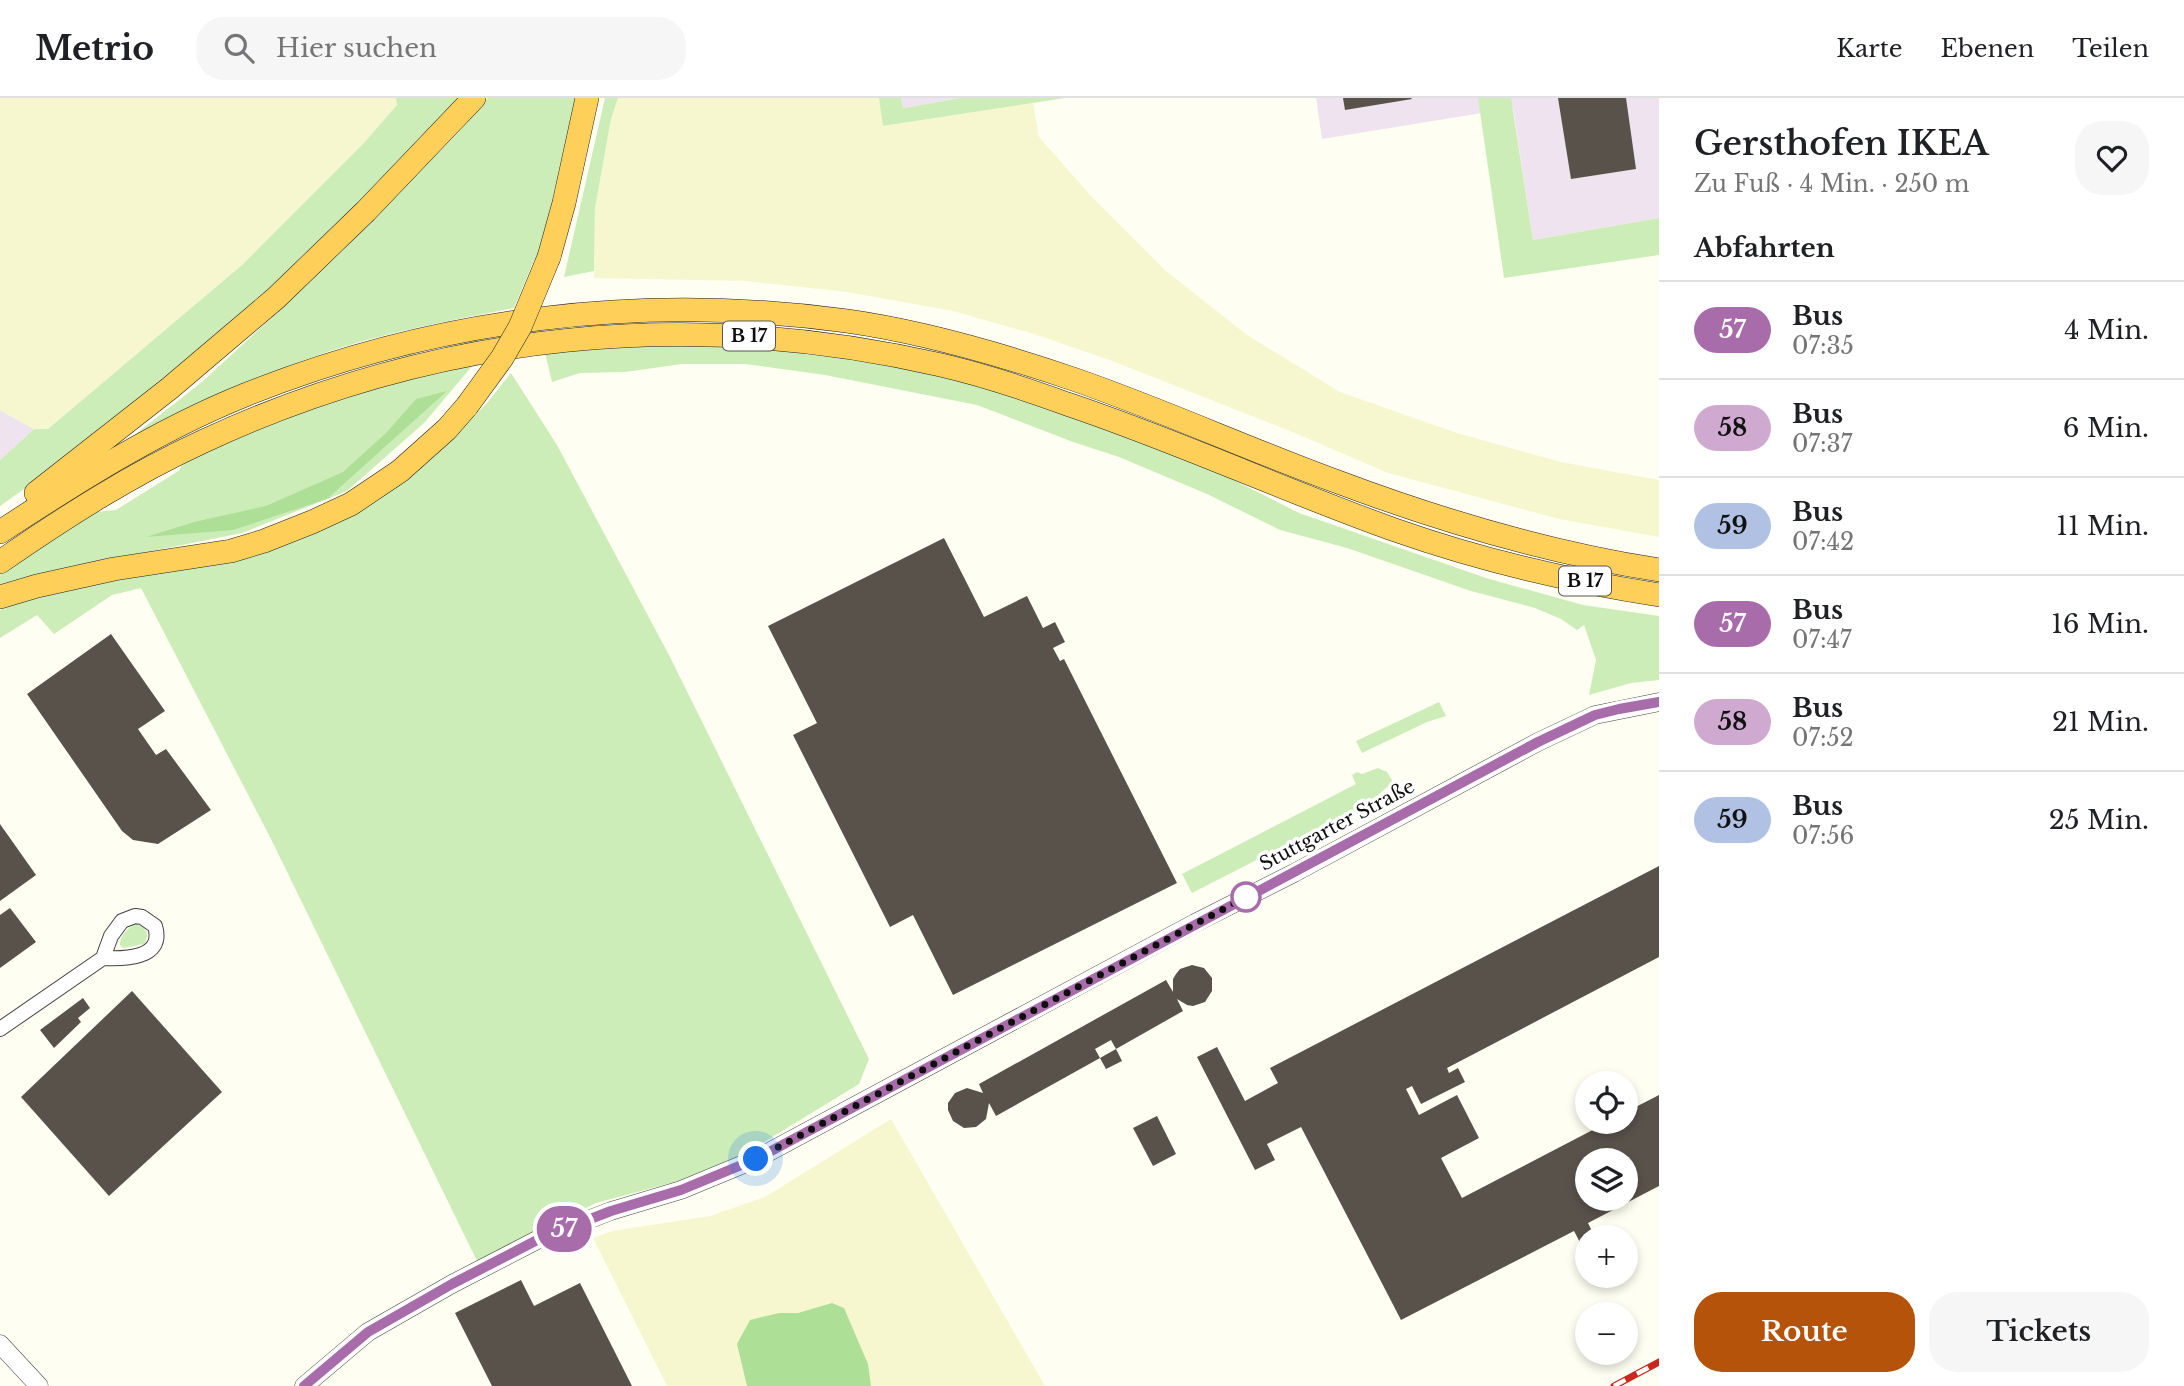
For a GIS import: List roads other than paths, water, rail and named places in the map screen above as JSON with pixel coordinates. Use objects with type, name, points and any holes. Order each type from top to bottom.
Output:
[{"type":"highway","points":[[0,521],[170,388],[276,298],[366,211],[474,98]]},
{"type":"highway","points":[[0,597],[114,569],[231,551],[264,541],[351,504],[400,471],[447,429],[467,406],[514,338],[549,257],[587,98]]},
{"type":"highway","name":"B 17","points":[[0,532],[79,481],[179,426],[242,396],[330,364],[419,339],[546,316],[614,311],[723,310],[850,321],[1001,356],[1077,380],[1335,481],[1453,522],[1515,540],[1659,570]]},
{"type":"highway","name":"B 17","points":[[0,562],[90,503],[200,443],[338,388],[426,363],[549,341],[616,336],[725,334],[845,347],[947,366],[1071,405],[1446,547],[1579,580],[1659,595]]},
{"type":"street","name":"Stuttgarter Straße","points":[[304,1386],[368,1332],[541,1238],[611,1211],[681,1190],[756,1159],[1538,742],[1595,715],[1659,702]]},
{"type":"street","points":[[0,1029],[103,958]]},
{"type":"street","points":[[0,1345],[39,1386]]},
{"type":"railway","points":[[1614,1386],[1659,1362]]}]
